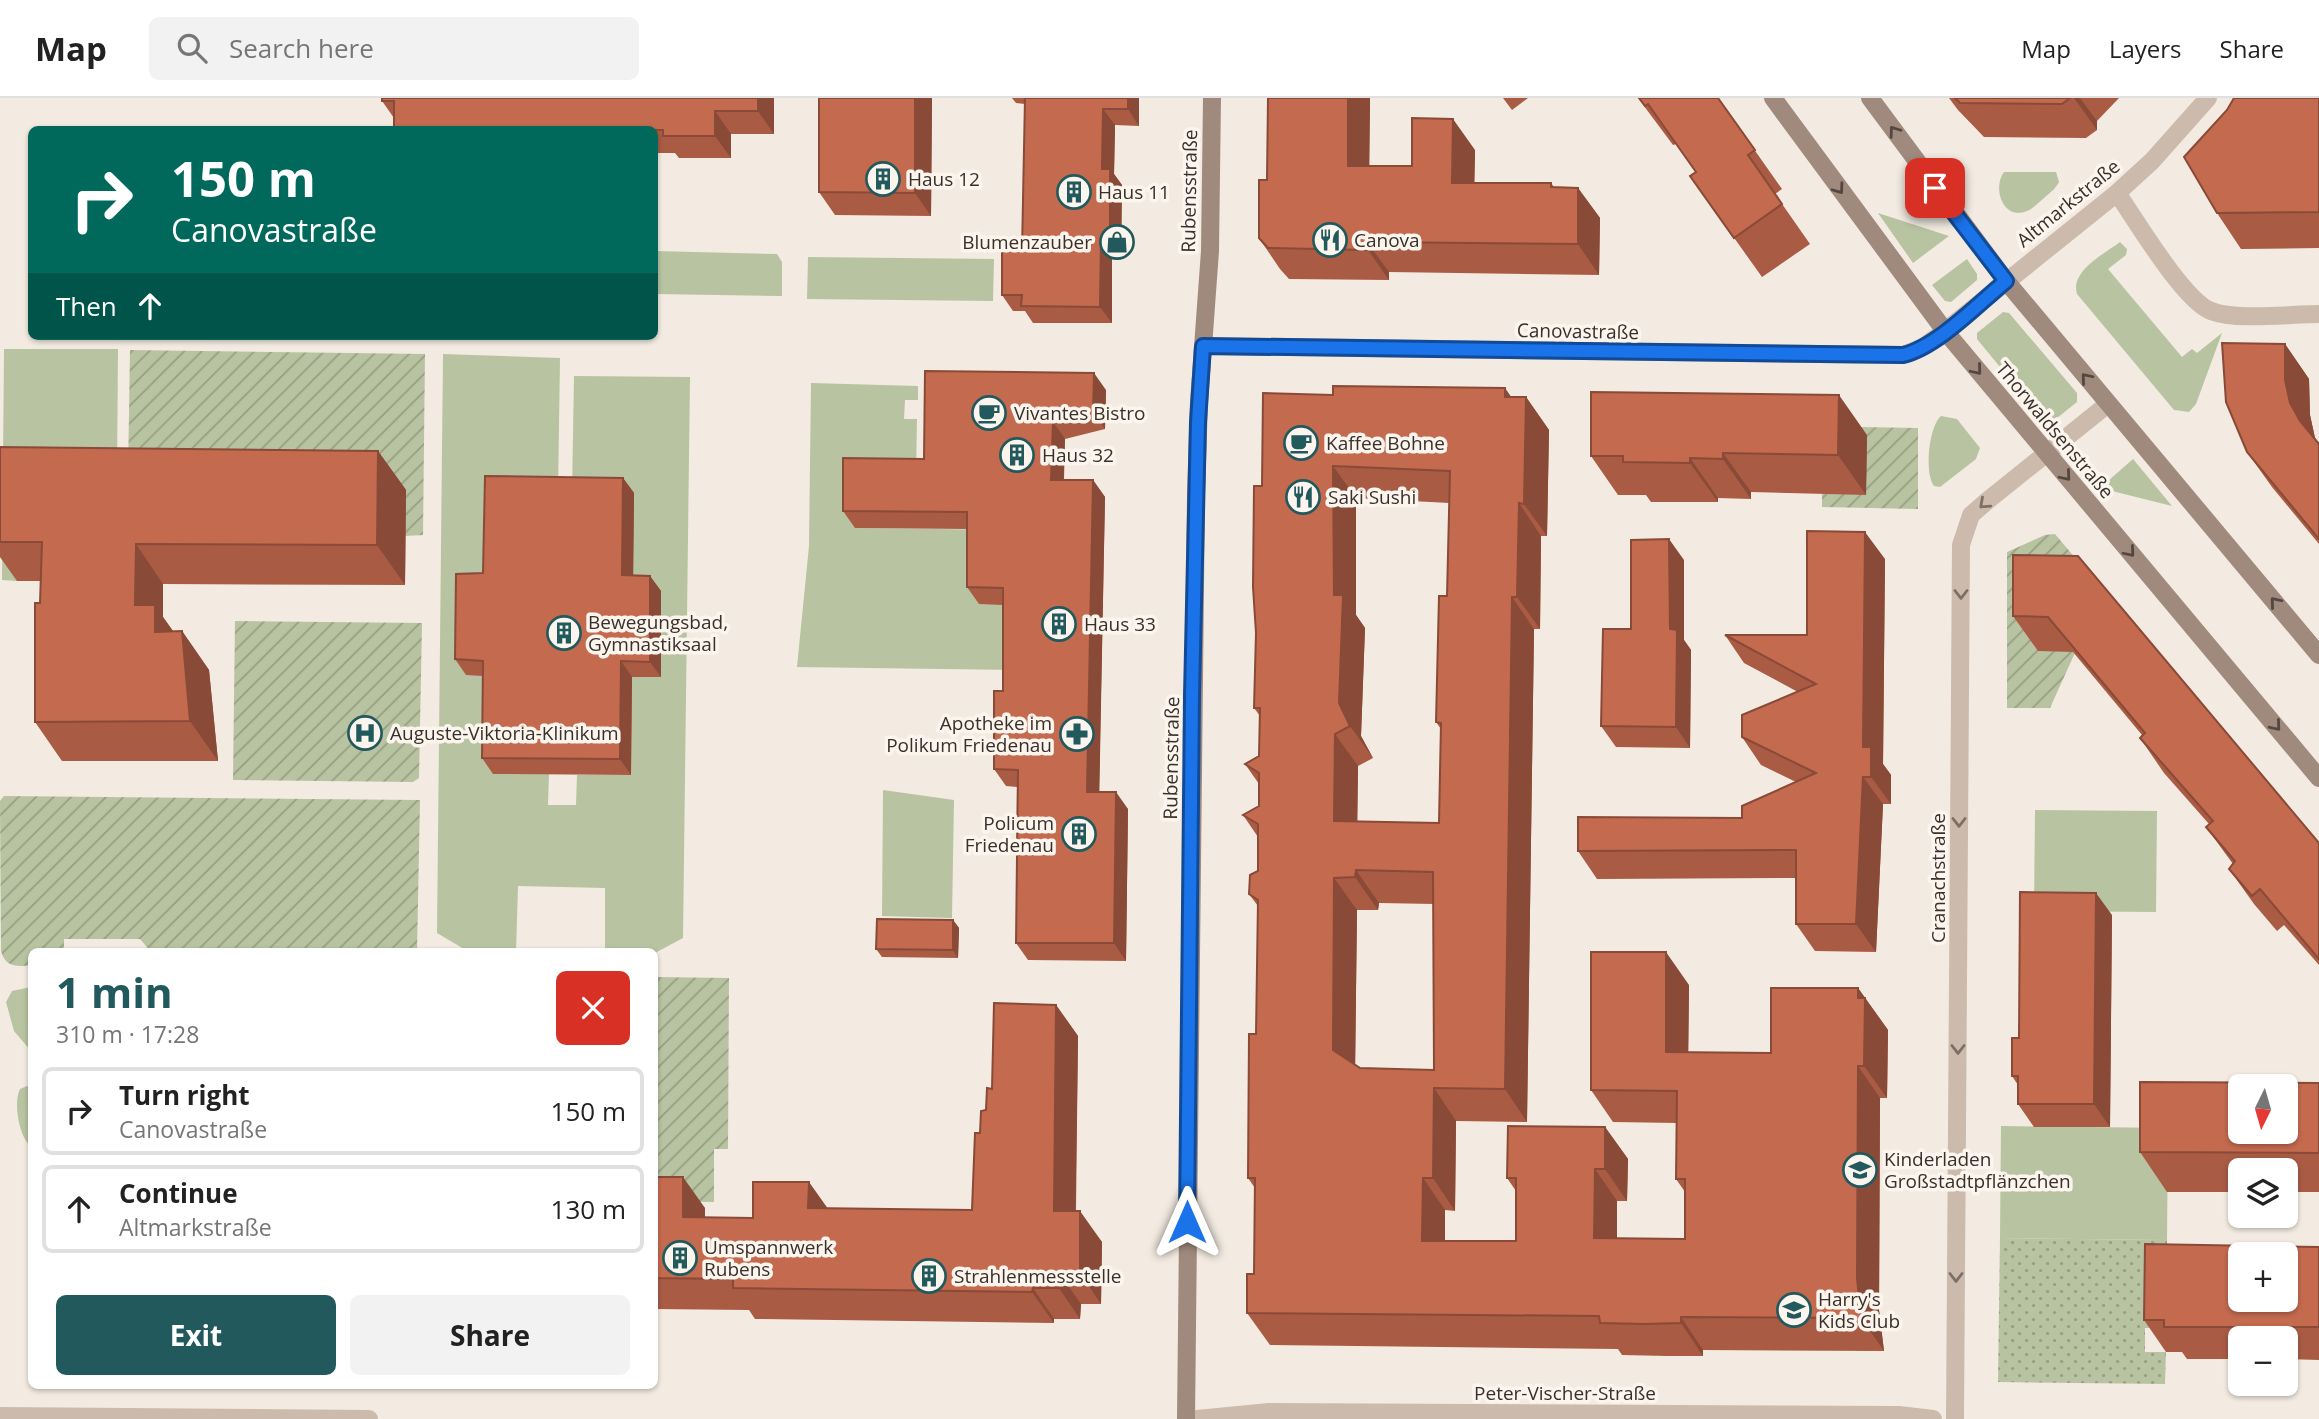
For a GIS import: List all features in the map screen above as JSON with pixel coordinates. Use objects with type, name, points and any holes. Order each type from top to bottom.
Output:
[{"type":"main road","name":"Rubensstraße","points":[[1185,1419],[1192,696],[1198,422],[1210,261],[1212,98]]},
{"type":"main road","name":"Thorwaldsenstraße","points":[[1773,98],[1945,331],[2319,778]]},
{"type":"main road","points":[[1871,98],[2006,281],[2319,654]]},
{"type":"street","name":"Altmarkstraße","points":[[1945,331],[2116,192],[2161,151],[2207,98]]},
{"type":"street","points":[[2116,192],[2184,289],[2210,311],[2229,314],[2319,314]]},
{"type":"street","name":"Canovastraße","points":[[1203,346],[1880,357],[1910,353],[1945,331]]},
{"type":"street","name":"Cranachstraße","points":[[1955,1419],[1961,545],[1971,516],[2108,404]]},
{"type":"street","name":"Peter-Vischer-Straße","points":[[1197,1419],[1269,1412],[1899,1415],[1933,1419]]},
{"type":"street","points":[[0,1416],[369,1419]]},
{"type":"green space","points":[[2004,172],[2056,172],[2059,182],[2034,207],[2019,213],[2006,207],[2002,201],[1999,186]]},
{"type":"green space","points":[[1878,213],[1949,236],[1913,263]]},
{"type":"green space","points":[[2120,242],[2127,249],[2126,255],[2108,269],[2182,357],[2192,349],[2197,353],[2222,333],[2196,404],[2189,412],[2174,410],[2077,294],[2076,286],[2083,271]]},
{"type":"green space","points":[[658,251],[777,254],[782,262],[782,296],[658,294]]},
{"type":"green space","points":[[808,257],[994,259],[993,301],[807,299]]},
{"type":"green space","points":[[1967,259],[1977,274],[1977,280],[1951,302],[1945,301],[1932,285]]},
{"type":"green space","points":[[2003,312],[2009,313],[2077,393],[2077,402],[2052,422],[2045,422],[1977,339],[1977,333]]},
{"type":"green space","points":[[4,349],[118,349],[117,474],[18,487],[17,581],[2,580]]},
{"type":"green space","points":[[130,350],[425,354],[423,535],[405,536],[405,490],[128,475]]},
{"type":"green space","points":[[443,354],[560,358],[558,492],[494,676],[549,774],[548,805],[576,805],[577,775],[631,775],[632,677],[661,677],[633,591],[572,493],[574,376],[690,377],[683,938],[658,951],[658,948],[605,948],[605,888],[518,886],[516,948],[462,948],[437,933]]},
{"type":"green space","points":[[811,383],[918,386],[918,400],[905,400],[904,419],[917,419],[916,476],[855,528],[1020,530],[1015,670],[797,667],[809,546]]},
{"type":"green space","points":[[1941,416],[1957,419],[1980,448],[1976,459],[1940,487],[1934,486],[1931,480],[1929,461],[1933,429]]},
{"type":"green space","points":[[1697,424],[1918,428],[1918,509],[1822,507],[1822,493]]},
{"type":"green space","points":[[2133,459],[2172,506],[2100,488]]},
{"type":"green space","points":[[2055,534],[2103,591],[2050,708],[2007,708],[2007,552],[2045,535]]},
{"type":"green space","points":[[235,621],[422,623],[419,778],[413,782],[233,780]]},
{"type":"green space","points":[[883,790],[954,800],[952,918],[882,916]]},
{"type":"green space","points":[[4,796],[420,800],[417,948],[148,948],[140,939],[64,939],[64,948],[28,948],[28,965],[12,965],[5,960],[1,951],[0,801]]},
{"type":"green space","points":[[2035,810],[2157,811],[2156,912],[2034,911]]},
{"type":"green space","points":[[658,977],[729,978],[728,1149],[714,1149],[714,1202],[658,1201]]},
{"type":"green space","points":[[28,988],[28,1047],[14,1031],[6,1002],[12,991]]},
{"type":"green space","points":[[28,1086],[28,1143],[20,1128],[17,1111],[20,1089]]},
{"type":"green space","points":[[2001,1126],[2168,1128],[2167,1240],[2000,1238]]},
{"type":"green space","points":[[2000,1238],[2167,1240],[2167,1328],[2145,1328],[2145,1352],[2166,1352],[2165,1384],[1998,1382]]},
{"type":"building","points":[[382,98],[758,98],[758,111],[715,111],[715,136],[663,136],[663,130],[658,130],[658,126],[394,126],[394,101],[382,101]]},
{"type":"building","name":"Haus 12","points":[[819,98],[915,98],[915,193],[819,192]]},
{"type":"building","name":"Haus 11","points":[[1025,98],[1128,98],[1128,109],[1103,109],[1102,169],[1110,169],[1110,239],[1101,239],[1100,307],[1021,306],[1022,295],[1002,295],[1002,250],[1022,251]]},
{"type":"building","points":[[1268,98],[1348,98],[1348,166],[1412,166],[1412,118],[1453,119],[1452,183],[1551,183],[1551,187],[1578,188],[1578,244],[1367,242],[1368,250],[1268,248],[1259,238],[1259,180],[1267,180]]},
{"type":"building","points":[[1639,98],[1718,98],[1755,150],[1748,155],[1782,204],[1734,238],[1690,176],[1696,172],[1648,104],[1645,106]]},
{"type":"building","points":[[1955,98],[2070,98],[2062,104],[1960,103]]},
{"type":"building","points":[[2234,98],[2319,98],[2319,212],[2217,213],[2184,157],[2227,110]]},
{"type":"building","points":[[2222,343],[2285,344],[2285,380],[2290,403],[2300,421],[2319,444],[2319,539],[2247,452],[2226,402]]},
{"type":"building","points":[[925,371],[1094,373],[1093,411],[1053,422],[1051,480],[1093,480],[1087,792],[1116,792],[1114,943],[1016,943],[1018,770],[994,769],[994,691],[1003,691],[1003,588],[967,587],[967,512],[843,511],[843,458],[924,459]]},
{"type":"building","points":[[1333,386],[1505,388],[1505,397],[1526,397],[1524,504],[1519,503],[1517,597],[1512,597],[1505,1089],[1434,1088],[1433,1178],[1423,1178],[1422,1241],[1516,1241],[1516,1178],[1507,1178],[1508,1126],[1605,1127],[1605,1169],[1595,1169],[1594,1238],[1685,1239],[1685,1179],[1676,1179],[1677,1091],[1591,1090],[1591,952],[1666,952],[1666,1052],[1771,1053],[1771,988],[1858,988],[1858,998],[1865,998],[1864,1066],[1858,1066],[1857,1278],[1861,1318],[1681,1317],[1681,1323],[1644,1324],[1600,1323],[1599,1316],[1247,1313],[1247,1274],[1254,1274],[1255,1178],[1248,1178],[1249,1034],[1256,1034],[1258,900],[1249,894],[1250,875],[1258,871],[1258,824],[1243,815],[1259,806],[1259,773],[1245,764],[1259,756],[1260,708],[1254,708],[1254,486],[1262,486],[1263,393],[1333,395]],"holes":[[[1333,466],[1450,471],[1447,596],[1439,596],[1436,722],[1441,723],[1439,823],[1334,821],[1335,734],[1350,726],[1339,703],[1343,595],[1334,595]],[[1356,870],[1433,872],[1434,1070],[1360,1068],[1333,1050],[1334,878],[1355,877]]]},
{"type":"building","points":[[1591,392],[1839,395],[1838,455],[1723,453],[1723,459],[1690,458],[1690,463],[1623,462],[1623,456],[1591,456]]},
{"type":"building","points":[[0,447],[378,451],[377,545],[136,544],[135,605],[155,605],[155,632],[182,631],[190,721],[35,722],[35,603],[40,603],[42,542],[0,542]]},
{"type":"building","name":"Bewegungsbad, Gymnastiksaal","points":[[485,476],[623,478],[622,575],[650,576],[650,662],[621,661],[620,759],[482,758],[483,661],[455,659],[456,574],[483,573]]},
{"type":"building","points":[[1807,531],[1865,532],[1863,747],[1871,747],[1871,777],[1863,777],[1856,924],[1796,924],[1796,850],[1578,851],[1578,817],[1742,818],[1742,806],[1816,773],[1742,737],[1742,715],[1816,684],[1725,635],[1807,635]]},
{"type":"building","points":[[1669,539],[1670,629],[1677,630],[1676,727],[1601,726],[1603,629],[1631,629],[1631,540]]},
{"type":"building","points":[[2013,555],[2078,556],[2319,843],[2319,959],[2260,889],[2252,896],[2229,869],[2235,861],[2206,827],[2213,821],[2140,738],[2145,733],[2048,617],[2013,616]]},
{"type":"building","points":[[2020,892],[2096,893],[2094,1104],[2018,1104],[2018,1076],[2012,1076],[2012,1038],[2019,1038]]},
{"type":"building","points":[[877,919],[953,920],[953,950],[876,949]]},
{"type":"building","points":[[994,1003],[1056,1005],[1054,1211],[1080,1211],[1080,1273],[1059,1273],[1059,1288],[1033,1288],[1032,1292],[733,1288],[733,1279],[658,1278],[658,1177],[683,1177],[683,1217],[753,1218],[753,1182],[809,1182],[808,1208],[972,1210],[975,1133],[980,1133],[981,1111],[986,1110],[987,1088],[992,1089]]},
{"type":"building","points":[[2140,1082],[2228,1082],[2228,1144],[2298,1144],[2298,1083],[2319,1083],[2319,1153],[2140,1152]]},
{"type":"building","points":[[2145,1244],[2228,1245],[2228,1312],[2298,1312],[2298,1247],[2319,1247],[2319,1327],[2164,1327],[2164,1320],[2144,1320]]},
{"type":"place","name":"Haus 12","points":[[883,179]]},
{"type":"place","name":"Haus 11","points":[[1074,192]]},
{"type":"place","name":"Canova","points":[[1330,240]]},
{"type":"place","name":"Blumenzauber","points":[[1117,242]]},
{"type":"place","name":"Vivantes Bistro","points":[[989,413]]},
{"type":"place","name":"Kaffee Bohne","points":[[1301,443]]},
{"type":"place","name":"Haus 32","points":[[1017,455]]},
{"type":"place","name":"Saki Sushi","points":[[1303,497]]},
{"type":"place","name":"Haus 33","points":[[1059,624]]},
{"type":"place","name":"Bewegungsbad, Gymnastiksaal","points":[[564,633]]},
{"type":"place","name":"Auguste-Viktoria-Klinikum","points":[[365,733]]},
{"type":"place","name":"Apotheke im Polikum Friedenau","points":[[1077,734]]},
{"type":"place","name":"Policum Friedenau","points":[[1079,834]]},
{"type":"place","name":"Kinderladen Großstadtpflänzchen","points":[[1860,1170]]},
{"type":"place","name":"Umspannwerk Rubens","points":[[680,1258]]},
{"type":"place","name":"Strahlenmessstelle","points":[[929,1276]]},
{"type":"place","name":"Harry's Kids Club","points":[[1794,1310]]},
{"type":"route","points":[[1187,1222],[1192,696],[1198,422],[1203,346],[1880,357],[1903,355],[1923,347],[2006,281],[1935,188]]}]
